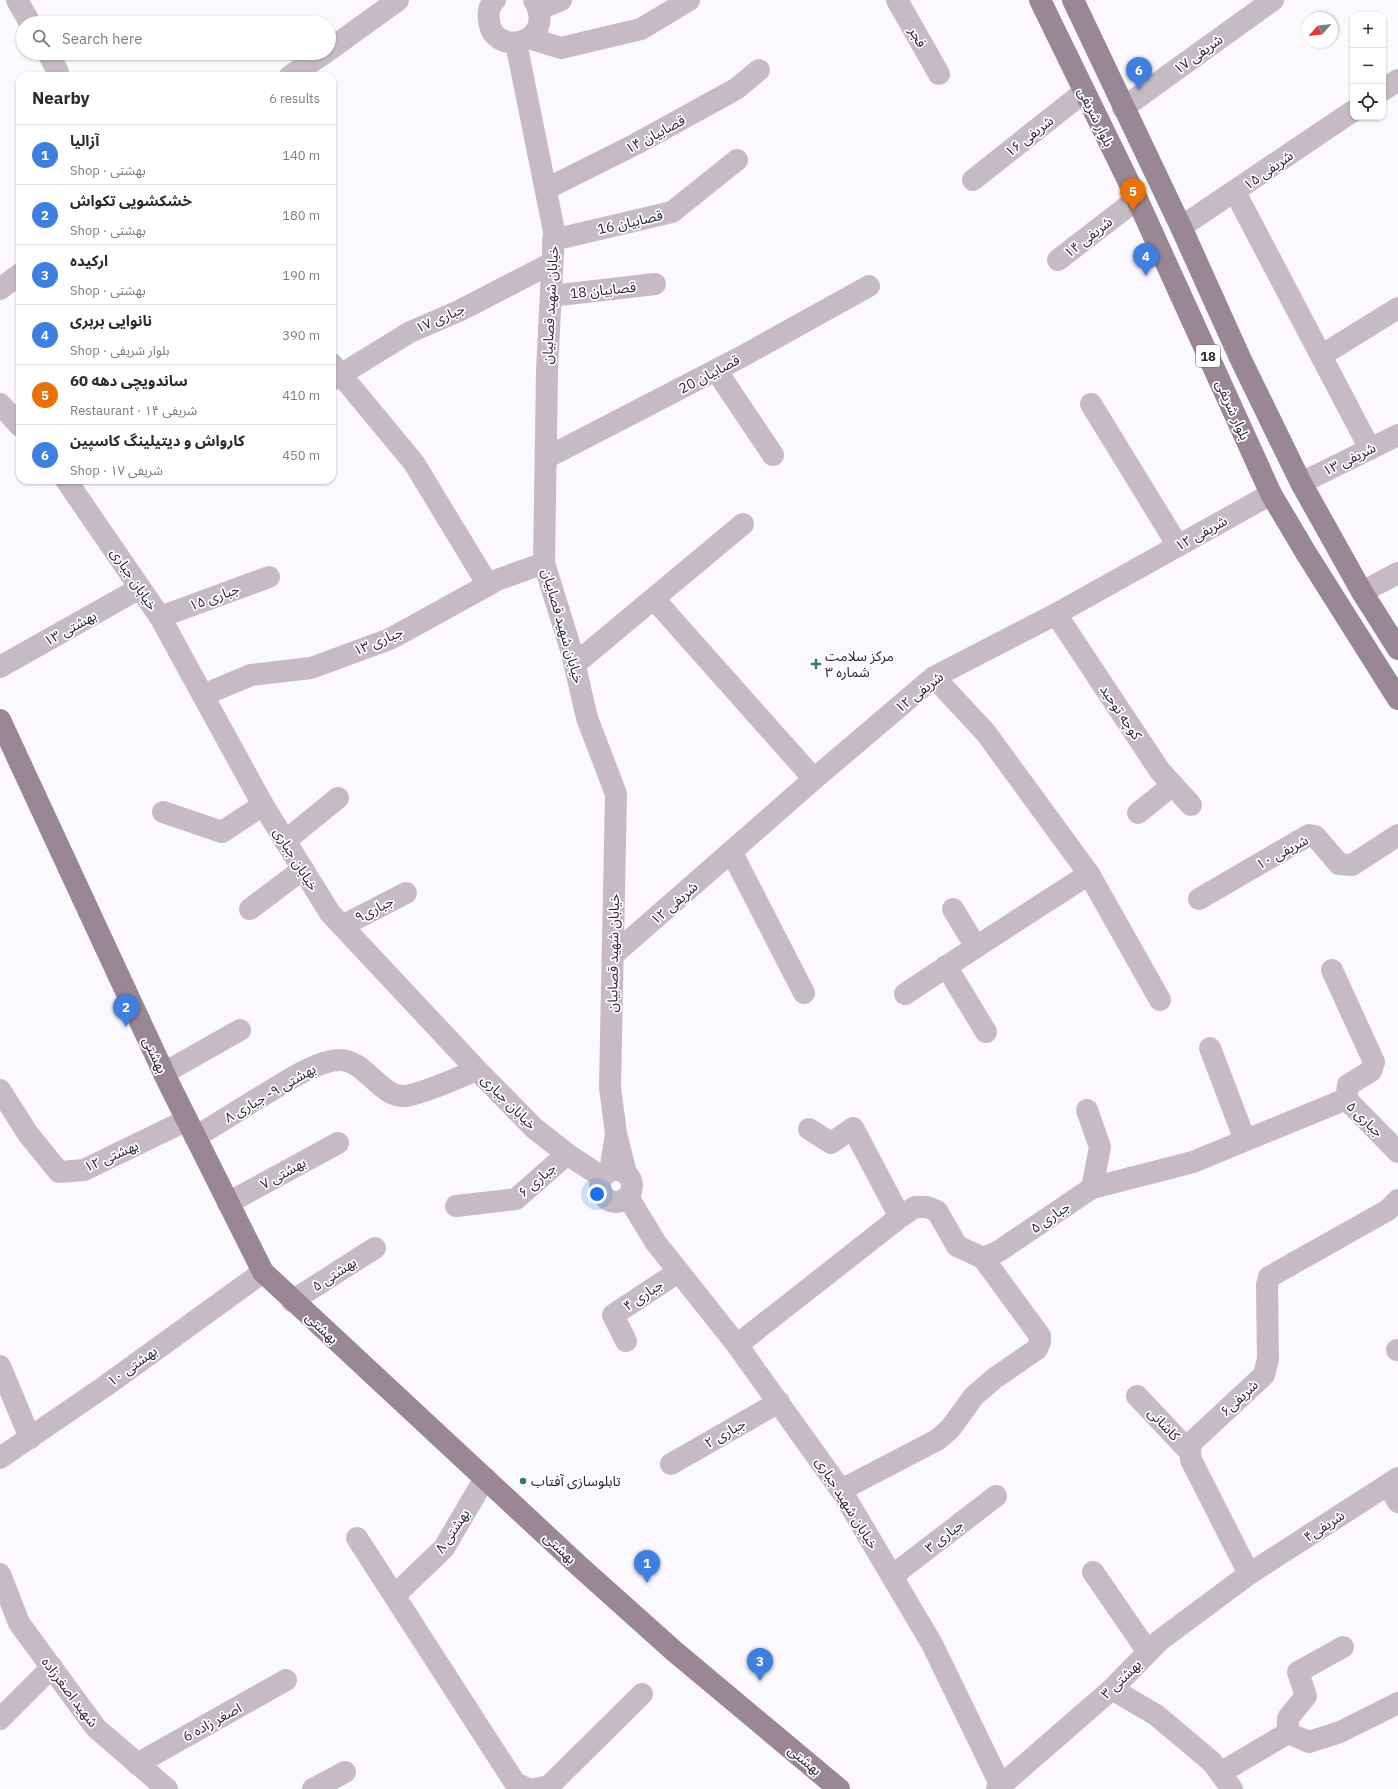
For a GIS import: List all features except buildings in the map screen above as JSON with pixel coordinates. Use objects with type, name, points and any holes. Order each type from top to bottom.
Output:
[{"type":"main road","name":"بلوار شریفی","points":[[1040,0],[1137,199],[1271,494],[1306,553],[1398,699]]},
{"type":"main road","name":"بلوار شریفی","points":[[1073,0],[1300,483],[1362,592],[1398,649]]},
{"type":"main road","name":"بهشتی","points":[[0,720],[164,1073],[263,1272],[292,1301],[674,1651],[840,1789]]},
{"type":"street","points":[[17,0],[26,16]]},
{"type":"street","points":[[336,45],[398,0]]},
{"type":"street","points":[[523,41],[537,30],[540,20],[536,5],[560,0]]},
{"type":"street","points":[[493,1],[488,13],[489,25],[495,35],[505,42],[523,41],[561,48],[641,29],[689,0]]},
{"type":"street","name":"فجر","points":[[897,0],[939,74]]},
{"type":"street","name":"شریفی ۱۷","points":[[1123,108],[1273,0]]},
{"type":"street","name":"خیابان شهید قصابیان","points":[[523,41],[554,231],[547,371],[544,563],[575,664],[587,718],[616,794],[610,1087],[616,1134],[612,1174]]},
{"type":"street","points":[[52,60],[58,72]]},
{"type":"street","points":[[296,72],[314,60]]},
{"type":"street","name":"قصابیان ۱۴","points":[[546,188],[636,144],[736,89],[759,70]]},
{"type":"street","points":[[1386,88],[1398,80]]},
{"type":"street","name":"شریفی ۱۶","points":[[973,180],[1084,92]]},
{"type":"street","name":"شریفی ۱۵","points":[[1181,227],[1350,113]]},
{"type":"street","name":"قصابیان 16","points":[[554,240],[672,212],[737,160]]},
{"type":"street","points":[[1235,192],[1322,355],[1370,449]]},
{"type":"street","name":"شریفی ۱۴","points":[[1058,260],[1137,199]]},
{"type":"street","name":"جباری ۱۷","points":[[336,372],[410,332],[459,311],[552,264]]},
{"type":"street","points":[[0,289],[16,277]]},
{"type":"street","name":"قصابیان 18","points":[[551,296],[655,284]]},
{"type":"street","name":"قصابیان 20","points":[[546,458],[716,370],[869,286]]},
{"type":"street","points":[[1322,355],[1398,308]]},
{"type":"street","points":[[716,370],[773,455]]},
{"type":"street","points":[[336,374],[414,463],[488,585]]},
{"type":"street","points":[[0,404],[16,422]]},
{"type":"street","points":[[1091,404],[1178,546]]},
{"type":"street","name":"شریفی ۱۳","points":[[1300,483],[1398,435]]},
{"type":"street","name":"خیابان جباری","points":[[69,484],[160,617],[263,805],[330,913],[477,1070],[534,1128],[566,1154],[612,1174]]},
{"type":"street","name":"شریفی ۱۲","points":[[613,955],[732,853],[814,779],[934,677],[1056,614],[1271,494]]},
{"type":"street","points":[[575,664],[743,524]]},
{"type":"street","name":"جباری ۱۳","points":[[203,695],[251,675],[311,668],[390,639],[497,580],[544,563]]},
{"type":"street","points":[[1362,592],[1398,573]]},
{"type":"street","name":"جباری ۱۵","points":[[160,617],[269,577]]},
{"type":"street","name":"بهشتی ۱۳","points":[[0,667],[140,588]]},
{"type":"street","points":[[654,599],[814,779]]},
{"type":"street","name":"کوچه توحید","points":[[1056,614],[1160,771],[1191,805]]},
{"type":"street","points":[[934,677],[986,733],[1089,874],[1160,1000]]},
{"type":"street","points":[[1138,813],[1173,786]]},
{"type":"street","points":[[286,841],[338,798]]},
{"type":"street","points":[[163,812],[222,832],[263,805]]},
{"type":"street","name":"شریفی ۱۰","points":[[1199,899],[1309,835],[1315,836],[1339,864],[1344,866],[1352,865],[1398,835]]},
{"type":"street","points":[[732,853],[804,993]]},
{"type":"street","points":[[250,909],[303,869]]},
{"type":"street","points":[[905,994],[976,946],[1089,874]]},
{"type":"street","name":"جباری۹","points":[[342,926],[406,893]]},
{"type":"street","points":[[953,909],[976,946]]},
{"type":"street","points":[[946,966],[986,1032]]},
{"type":"street","points":[[1332,970],[1374,1062],[1371,1071],[1348,1085],[1346,1098]]},
{"type":"street","points":[[164,1073],[240,1030]]},
{"type":"street","points":[[1210,1048],[1245,1140]]},
{"type":"street","name":"بهشتی ۹- جباری ۸","points":[[191,1128],[301,1072],[330,1061],[341,1060],[353,1063],[396,1095],[405,1096],[477,1070]]},
{"type":"street","name":"بهشتی ۱۲","points":[[0,1090],[28,1134],[59,1172],[84,1170],[191,1128]]},
{"type":"street","name":"جباری ۵","points":[[984,1258],[999,1251],[1092,1188],[1193,1162],[1346,1098],[1398,1152]]},
{"type":"street","points":[[1087,1110],[1100,1147],[1092,1188]]},
{"type":"street","points":[[809,1129],[831,1143],[853,1128],[900,1217]]},
{"type":"street","name":"بهشتی ۷","points":[[228,1203],[338,1143]]},
{"type":"street","name":"جباری ۶","points":[[456,1206],[516,1199],[566,1154]]},
{"type":"street","points":[[612,1174],[632,1180],[632,1189],[621,1200],[607,1200],[602,1196],[599,1184],[612,1174]]},
{"type":"street","name":"خیابان شهید جباری","points":[[621,1200],[737,1345],[841,1490],[932,1644],[999,1788]]},
{"type":"street","name":"شریفی۶","points":[[1190,1452],[1191,1443],[1264,1375],[1268,1359],[1267,1286],[1269,1277],[1388,1210],[1398,1200]]},
{"type":"street","points":[[737,1345],[900,1217],[915,1208],[927,1207],[937,1211],[957,1246],[984,1258],[1040,1336],[1040,1342],[1037,1349],[994,1378],[974,1396],[950,1429],[937,1440],[841,1490]]},
{"type":"street","name":"بهشتی ۵","points":[[292,1301],[375,1248]]},
{"type":"street","name":"بهشتی ۱۰","points":[[0,1458],[104,1387],[263,1272]]},
{"type":"street","name":"جباری ۴","points":[[626,1341],[613,1315],[678,1272]]},
{"type":"street","points":[[0,1366],[30,1438]]},
{"type":"street","name":"کاشانی","points":[[1137,1396],[1190,1452]]},
{"type":"street","name":"جباری ۲","points":[[671,1464],[779,1402]]},
{"type":"street","points":[[1190,1452],[1191,1460],[1249,1574]]},
{"type":"street","name":"بهشتی ۸","points":[[395,1595],[444,1548],[485,1478]]},
{"type":"street","name":"شریفی۴","points":[[1249,1574],[1394,1488]]},
{"type":"street","name":"جباری ۳","points":[[892,1576],[996,1496]]},
{"type":"street","points":[[357,1538],[515,1783],[528,1789]]},
{"type":"street","points":[[1093,1572],[1148,1652]]},
{"type":"street","name":"شهید اصغرزاده","points":[[0,1574],[6,1608],[20,1623],[96,1728],[137,1764],[155,1786]]},
{"type":"street","name":"بهشتی ۳","points":[[999,1788],[1112,1689],[1159,1641],[1249,1574]]},
{"type":"street","points":[[1288,1733],[1288,1718],[1306,1696],[1298,1672],[1343,1647]]},
{"type":"street","points":[[0,1719],[52,1668]]},
{"type":"street","name":"اصغر زاده 6","points":[[137,1764],[286,1680]]},
{"type":"street","points":[[1112,1689],[1156,1715],[1212,1762],[1226,1781],[1288,1733]]},
{"type":"street","points":[[535,1789],[549,1786],[642,1694]]},
{"type":"street","points":[[1288,1733],[1309,1742],[1340,1732],[1398,1703]]},
{"type":"street","points":[[313,1789],[345,1772]]},
{"type":"place","name":"کارواش و دیتیلینگ کاسپین","points":[[1139,90]]},
{"type":"place","name":"ساندویچی دهه 60","points":[[1133,211]]},
{"type":"place","name":"نانوایی بربری","points":[[1146,276]]},
{"type":"place","name":"مرکز سلامت شماره ۳","points":[[816,664]]},
{"type":"place","name":"خشکشویی تکواش","points":[[126,1027]]},
{"type":"place","name":"تابلوسازی آفتاب","points":[[523,1481]]},
{"type":"place","name":"آزالیا","points":[[647,1583]]},
{"type":"place","name":"ارکیده","points":[[760,1681]]}]
